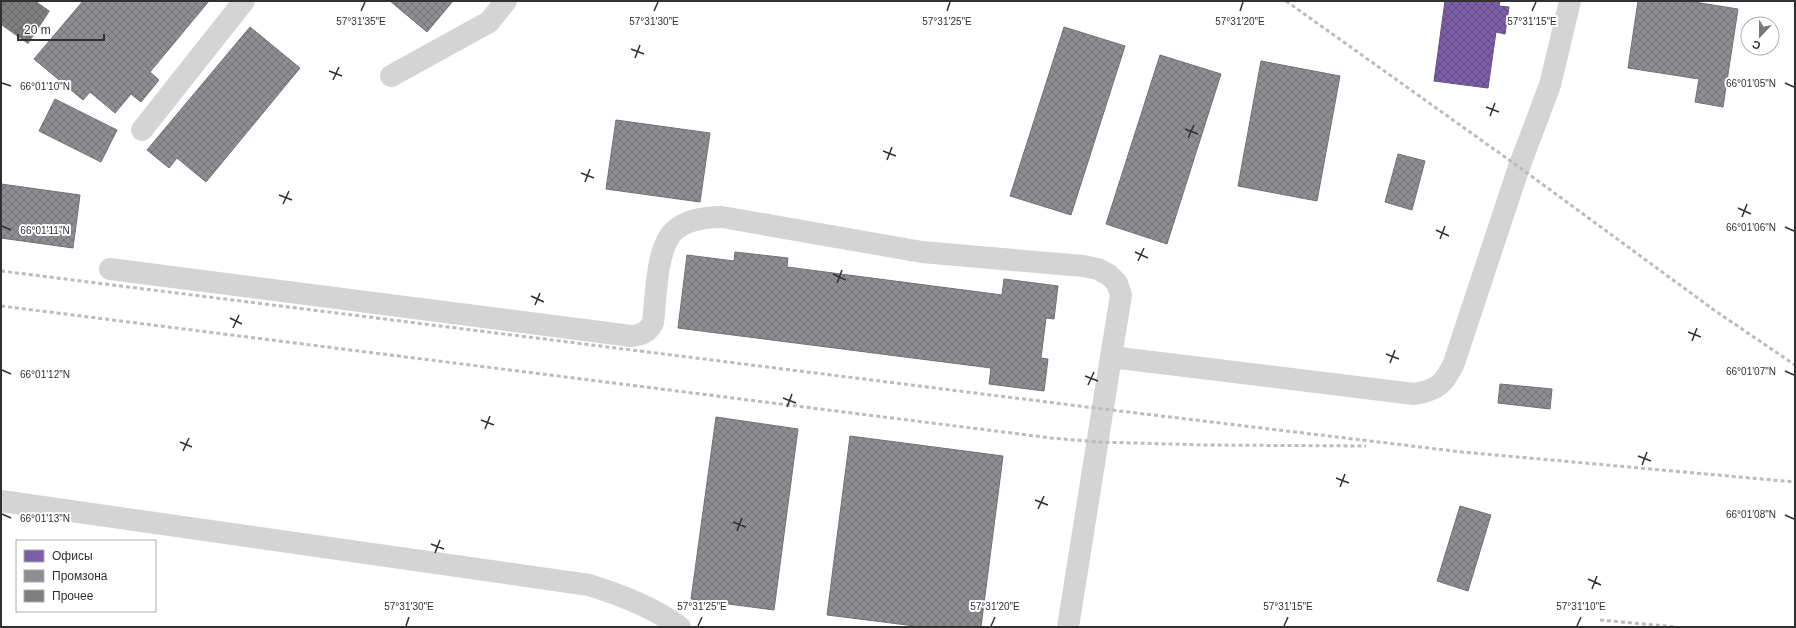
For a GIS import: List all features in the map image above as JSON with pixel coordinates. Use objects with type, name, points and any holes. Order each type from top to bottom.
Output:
[{"type":"street","points":[[142,130],[244,1]]},
{"type":"street","points":[[391,76],[490,22],[506,1]]},
{"type":"street","points":[[1111,357],[1414,394],[1426,392],[1438,387],[1447,378],[1454,363],[1520,167],[1550,85],[1570,1]]},
{"type":"street","points":[[110,269],[631,336],[641,335],[648,331],[653,323],[663,249],[673,232],[687,223],[705,218],[722,217],[922,252],[1083,266],[1098,269],[1109,275],[1117,283],[1121,295],[1068,627]]},
{"type":"street","points":[[1,501],[589,585],[619,594],[667,617],[680,627]]},
{"type":"building: Офисы","points":[[1445,1],[1500,1],[1499,6],[1509,7],[1505,34],[1496,32],[1488,88],[1434,81]]},
{"type":"building: Промзона","points":[[83,1],[209,1],[150,72],[159,80],[141,102],[131,94],[115,113],[90,92],[83,100],[34,59]]},
{"type":"building: Промзона","points":[[390,1],[453,1],[427,32]]},
{"type":"building: Промзона","points":[[1638,1],[1688,1],[1738,9],[1723,107],[1695,102],[1699,79],[1628,68]]},
{"type":"building: Промзона","points":[[250,27],[300,68],[206,182],[177,158],[169,168],[147,150]]},
{"type":"building: Промзона","points":[[1064,27],[1125,46],[1071,215],[1010,196]]},
{"type":"building: Промзона","points":[[1160,55],[1221,74],[1167,244],[1106,224]]},
{"type":"building: Промзона","points":[[1261,61],[1340,76],[1317,201],[1238,186]]},
{"type":"building: Промзона","points":[[55,99],[117,130],[101,162],[39,131]]},
{"type":"building: Промзона","points":[[616,120],[710,133],[700,202],[606,189]]},
{"type":"building: Промзона","points":[[1398,154],[1425,161],[1412,210],[1385,202]]},
{"type":"building: Промзона","points":[[1,184],[80,195],[73,248],[1,238]]},
{"type":"building: Промзона","points":[[735,252],[788,258],[787,267],[1002,295],[1004,279],[1058,286],[1054,319],[1046,318],[1041,358],[1048,359],[1044,391],[989,384],[991,368],[678,328],[687,255],[734,261]]},
{"type":"building: Промзона","points":[[1500,384],[1552,389],[1550,409],[1498,403]]},
{"type":"building: Промзона","points":[[716,417],[798,429],[774,610],[691,599]]},
{"type":"building: Промзона","points":[[850,436],[1003,456],[981,627],[923,627],[827,615]]},
{"type":"building: Промзона","points":[[1460,506],[1491,515],[1468,591],[1437,581]]},
{"type":"building: Прочее","points":[[1,1],[36,1],[50,11],[28,44],[1,25]]},
{"type":"railway","points":[[1286,1],[1519,167],[1714,310],[1795,365]]},
{"type":"railway","points":[[1,271],[1103,409],[1462,452],[1795,482]]},
{"type":"railway","points":[[1,306],[1051,438],[1098,442],[1205,445],[1366,446]]},
{"type":"railway","points":[[1600,620],[1677,627]]}]
